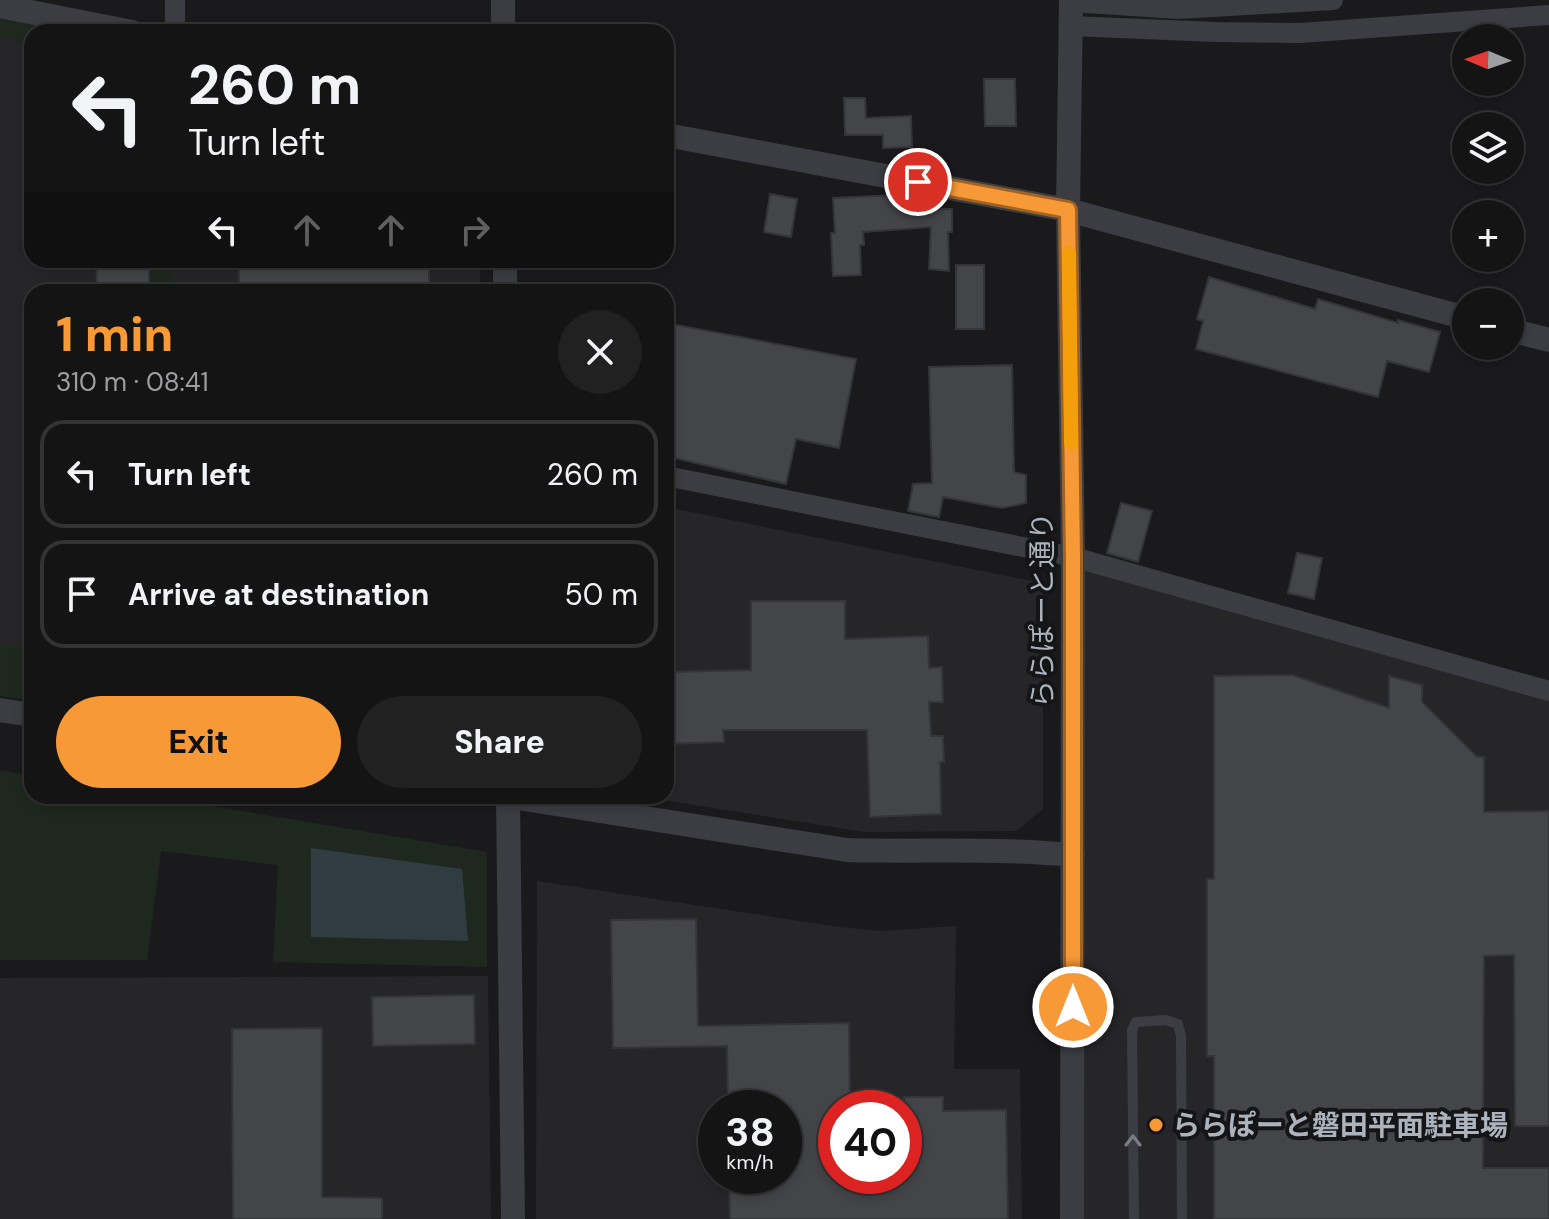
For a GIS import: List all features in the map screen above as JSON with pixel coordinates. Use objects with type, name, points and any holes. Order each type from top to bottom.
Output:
[{"type":"street","points":[[175,0],[175,24]]},
{"type":"street","points":[[503,0],[503,24]]},
{"type":"street","points":[[1071,10],[1179,9],[1333,0]]},
{"type":"street","points":[[0,6],[91,24]]},
{"type":"street","points":[[1071,10],[1216,32],[1300,33],[1549,15]]},
{"type":"street","name":"ららぽーと通り","points":[[1071,10],[1068,210],[1073,557],[1072,1219]]},
{"type":"street","points":[[674,136],[1068,210],[1452,314]]},
{"type":"street","points":[[1524,334],[1549,340]]},
{"type":"street","points":[[674,478],[1073,557],[1549,691]]},
{"type":"street","points":[[0,710],[24,714]]},
{"type":"street","points":[[507,804],[513,1219]]},
{"type":"street","points":[[557,804],[847,850],[981,849],[1073,855]]},
{"type":"lane","points":[[1134,1219],[1132,1030],[1136,1022],[1166,1020],[1178,1024],[1181,1036],[1182,1219]]},
{"type":"shaded area","points":[[0,6],[67,24],[24,24],[24,42],[0,38]]},
{"type":"shaded area","points":[[0,36],[24,41],[24,268],[480,268],[480,284],[24,284],[24,682],[0,677]]},
{"type":"shaded area","points":[[148,268],[172,268],[173,284],[148,284]]},
{"type":"shaded area","points":[[674,509],[1037,582],[1043,588],[1043,809],[1016,831],[864,832],[674,802]]},
{"type":"shaded area","points":[[1073,567],[1549,690],[1549,1219],[1072,1219]]},
{"type":"shaded area","points":[[0,646],[24,649],[24,700],[0,696]]},
{"type":"shaded area","points":[[0,770],[24,774],[24,804],[201,804],[487,852],[487,967],[273,962],[278,865],[161,851],[147,960],[0,960]]},
{"type":"shaded area","points":[[311,848],[462,869],[468,941],[311,937]]},
{"type":"shaded area","points":[[537,881],[839,927],[882,931],[956,926],[954,1069],[1020,1069],[1022,1219],[536,1219]]},
{"type":"shaded area","points":[[488,976],[491,1219],[0,1219],[0,978]]},
{"type":"building","points":[[984,79],[1015,79],[1016,126],[985,126]]},
{"type":"building","points":[[844,98],[865,98],[866,118],[911,116],[912,147],[883,148],[883,135],[845,135]]},
{"type":"building","points":[[770,194],[797,199],[791,237],[764,232]]},
{"type":"building","points":[[896,195],[897,206],[908,206],[908,209],[952,209],[952,232],[948,232],[949,271],[929,269],[931,227],[863,232],[861,275],[833,276],[833,198]]},
{"type":"building","points":[[956,265],[984,265],[984,329],[956,329]]},
{"type":"building","points":[[96,268],[149,268],[149,284],[97,284]]},
{"type":"building","points":[[239,268],[429,268],[429,284],[239,284]]},
{"type":"building","points":[[1209,277],[1315,309],[1318,299],[1440,332],[1429,372],[1387,361],[1378,397],[1196,349],[1203,321],[1197,319]]},
{"type":"building","points":[[674,325],[856,359],[839,448],[796,439],[786,484],[674,458]]},
{"type":"building","points":[[1012,365],[1014,472],[1026,475],[1026,503],[1002,508],[943,497],[939,517],[908,511],[913,484],[932,483],[929,367]]},
{"type":"building","points":[[1121,503],[1152,511],[1138,562],[1107,553]]},
{"type":"building","points":[[1297,553],[1322,558],[1314,599],[1288,593]]},
{"type":"building","points":[[751,601],[845,601],[845,639],[928,636],[929,668],[942,667],[943,702],[929,702],[931,736],[943,736],[941,814],[870,817],[867,730],[723,730],[724,742],[674,744],[674,672],[751,670]]},
{"type":"building","points":[[1292,675],[1389,708],[1389,676],[1422,685],[1422,702],[1477,757],[1484,757],[1484,812],[1549,811],[1549,1126],[1515,1126],[1514,955],[1484,956],[1483,1168],[1549,1168],[1549,1219],[1214,1219],[1214,1056],[1207,1056],[1207,879],[1214,879],[1214,676]]},
{"type":"building","points":[[696,919],[698,1026],[849,1023],[850,1090],[818,1090],[818,1194],[922,1194],[922,1097],[943,1097],[943,1111],[1006,1110],[1008,1219],[730,1219],[729,1194],[802,1194],[802,1090],[728,1090],[727,1046],[613,1048],[611,920]]},
{"type":"building","points":[[474,995],[475,1044],[373,1046],[372,997]]},
{"type":"building","points":[[322,1028],[322,1197],[382,1198],[382,1219],[233,1219],[232,1029]]},
{"type":"slow traffic","points":[[1069,253],[1071,443]]},
{"type":"place","name":"ららぽーと磐田平面駐車場","points":[[1156,1125]]},
{"type":"route","points":[[918,182],[1068,210],[1073,557],[1073,1007]]}]
